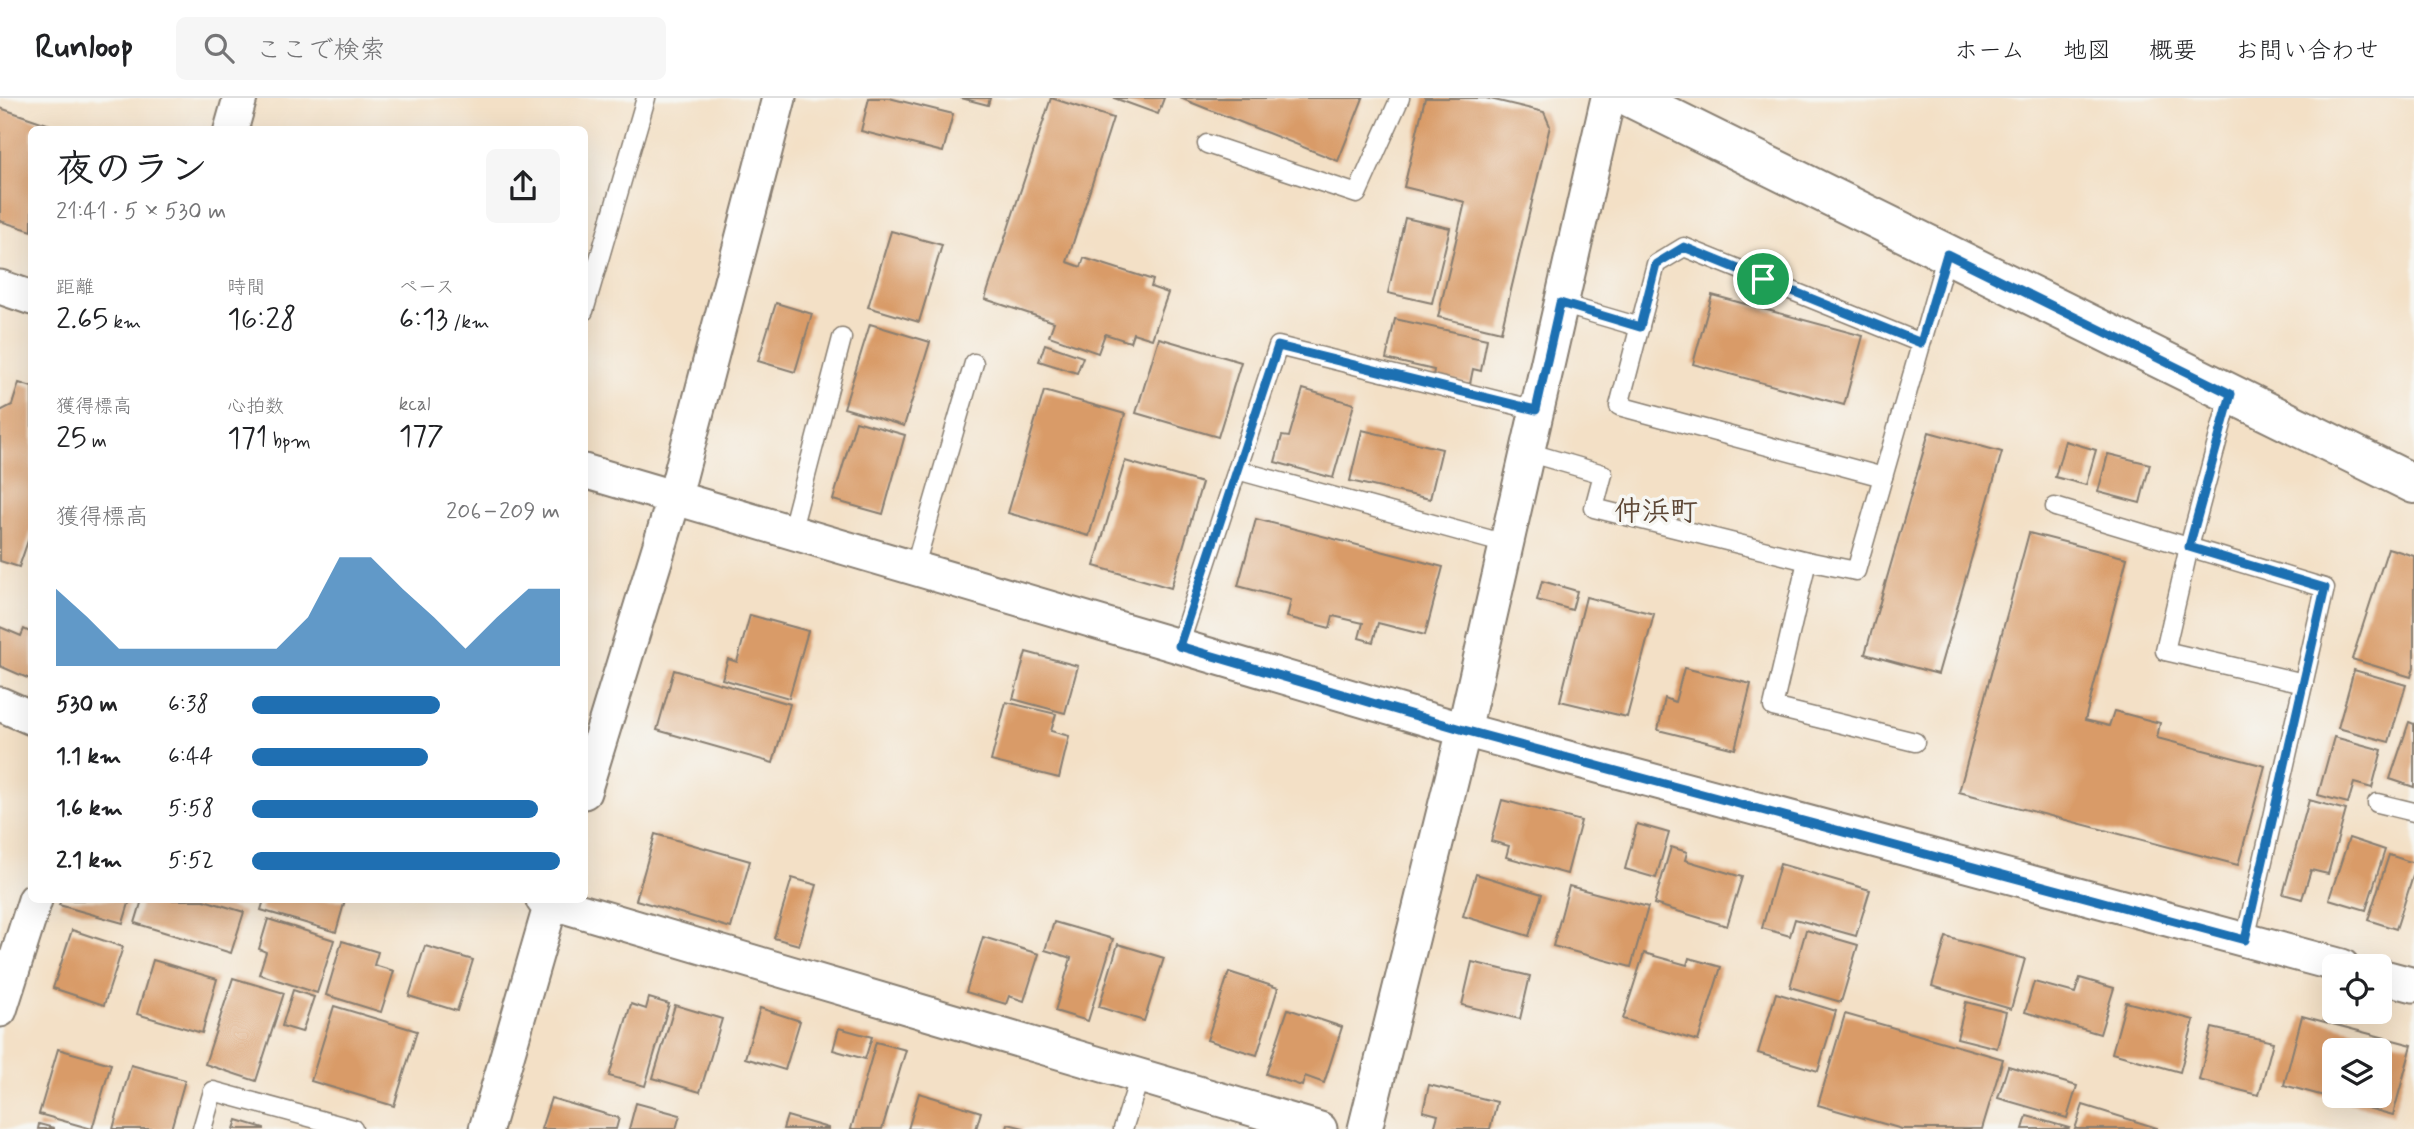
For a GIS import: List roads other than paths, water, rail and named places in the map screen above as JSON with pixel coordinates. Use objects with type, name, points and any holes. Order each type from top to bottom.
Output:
[{"type":"street","points":[[233,126],[240,98]]},
{"type":"street","points":[[588,779],[674,499],[779,98]]},
{"type":"street","points":[[1365,1129],[1464,730],[1608,98]]},
{"type":"street","points":[[1630,98],[2414,484]]},
{"type":"street","points":[[0,288],[28,297]]},
{"type":"street","points":[[588,472],[1464,730],[2322,961]]},
{"type":"street","points":[[0,704],[28,716]]},
{"type":"street","points":[[0,1010],[34,903]]},
{"type":"street","points":[[486,1129],[547,903]]},
{"type":"street","points":[[558,903],[1320,1129]]},
{"type":"street","points":[[2392,979],[2414,985]]},
{"type":"lane","points":[[588,297],[646,98]]},
{"type":"lane","points":[[1207,144],[1357,194],[1400,98]]},
{"type":"lane","points":[[1883,477],[1619,406],[1656,264],[1684,247],[1921,343]]},
{"type":"lane","points":[[1527,452],[1603,474],[1594,509],[1856,571],[1947,254]]},
{"type":"lane","points":[[1560,303],[1640,327]]},
{"type":"lane","points":[[790,533],[842,338]]},
{"type":"lane","points":[[1179,646],[1278,346],[1536,410]]},
{"type":"lane","points":[[914,569],[974,363]]},
{"type":"lane","points":[[2231,394],[2189,547],[2165,651],[2304,683]]},
{"type":"lane","points":[[1237,470],[1506,544]]},
{"type":"lane","points":[[2055,507],[2325,588],[2245,940]]},
{"type":"lane","points":[[1807,561],[1773,707],[1914,742]]},
{"type":"lane","points":[[2377,803],[2414,812]]},
{"type":"lane","points":[[1123,1129],[1140,1076]]},
{"type":"lane","points":[[202,1129],[212,1091],[353,1129]]},
{"type":"district","name":"仲浜町","points":[[1656,510]]}]
